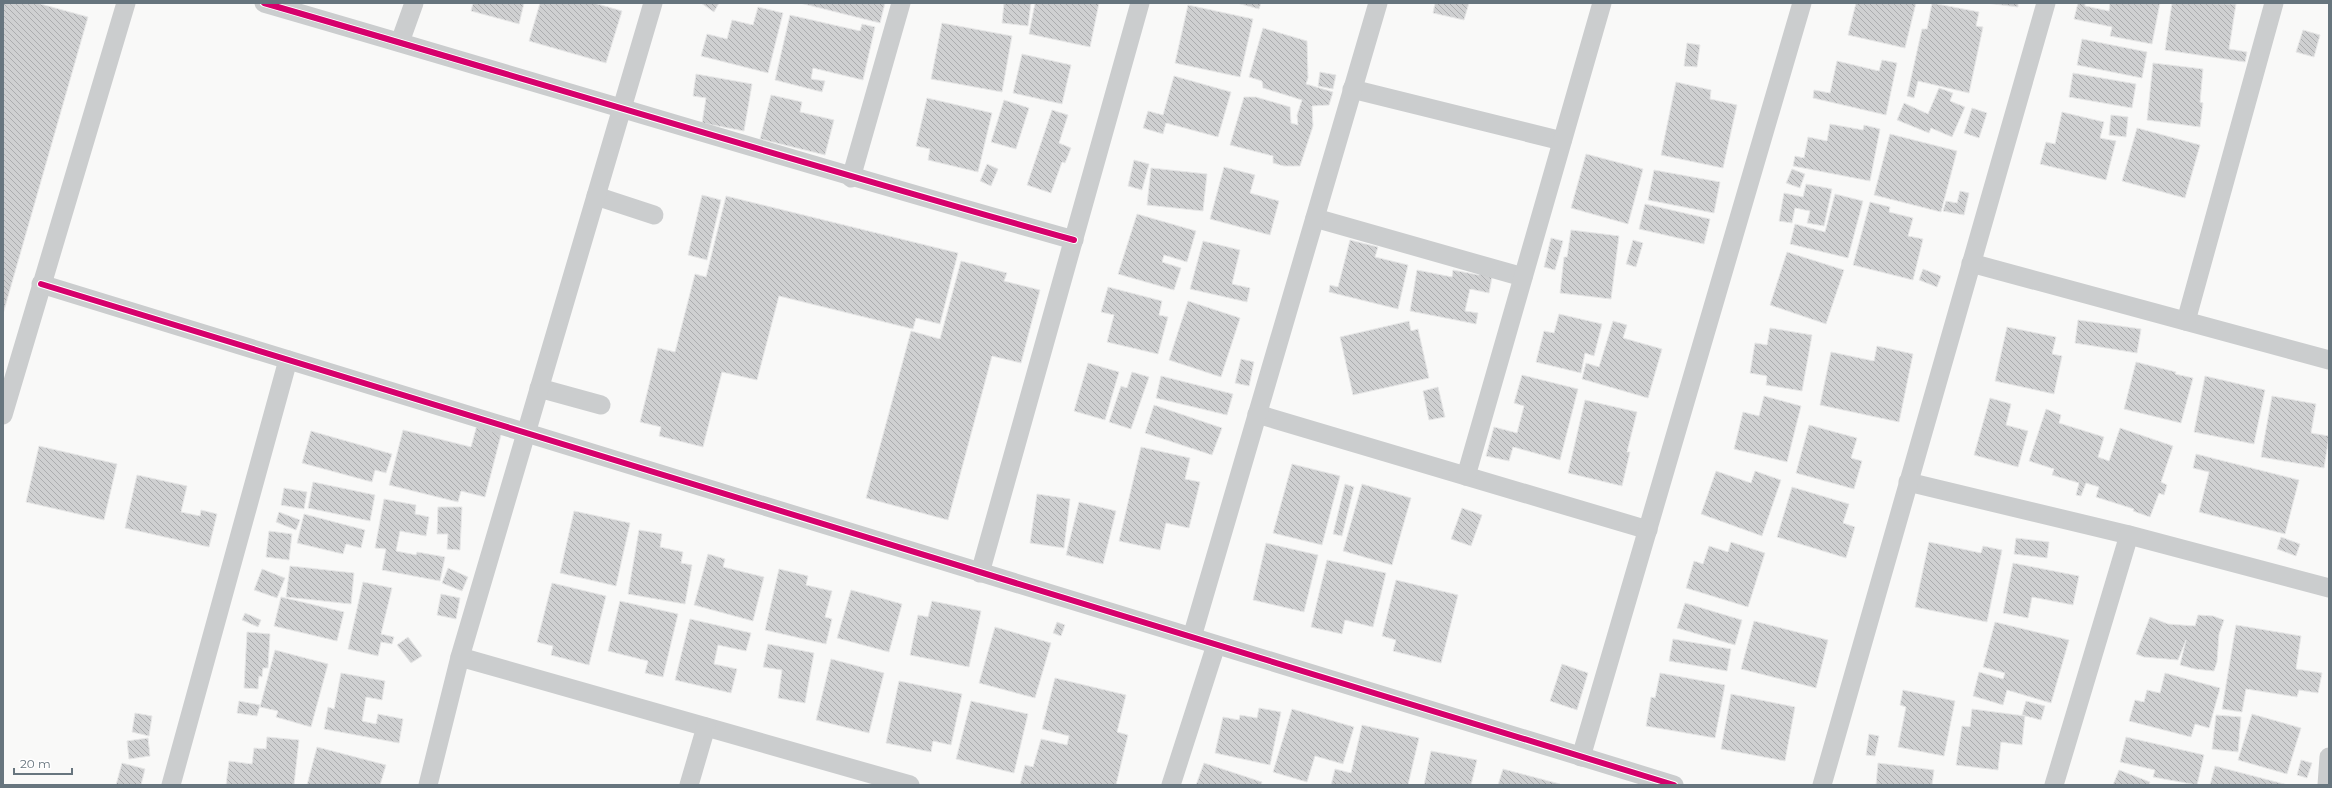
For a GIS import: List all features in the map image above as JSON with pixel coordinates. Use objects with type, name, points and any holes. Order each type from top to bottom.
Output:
[{"type":"street","points":[[3,415],[126,3]]},
{"type":"street","points":[[264,3],[622,107],[851,178],[1074,240]]},
{"type":"street","points":[[400,42],[414,3]]},
{"type":"street","points":[[428,785],[460,657],[653,3]]},
{"type":"street","points":[[851,178],[901,3]]},
{"type":"street","points":[[980,573],[1140,3]]},
{"type":"street","points":[[1192,637],[1378,3]]},
{"type":"street","points":[[1466,476],[1602,3]]},
{"type":"street","points":[[1582,757],[1802,3]]},
{"type":"street","points":[[1822,785],[2046,3]]},
{"type":"street","points":[[2186,321],[2274,3]]},
{"type":"street","points":[[1352,89],[1562,141]]},
{"type":"street","points":[[596,196],[654,215]]},
{"type":"street","points":[[1315,218],[1523,277]]},
{"type":"street","points":[[1971,263],[2329,360]]},
{"type":"street","points":[[41,284],[1674,785]]},
{"type":"street","points":[[171,785],[288,360]]},
{"type":"street","points":[[539,388],[602,405]]},
{"type":"street","points":[[1257,414],[1648,530]]},
{"type":"street","points":[[1908,482],[2129,535],[2329,588]]},
{"type":"street","points":[[2054,785],[2129,535]]},
{"type":"street","points":[[1171,785],[1216,645]]},
{"type":"street","points":[[460,657],[909,785]]},
{"type":"street","points":[[689,785],[706,727]]},
{"type":"street","points":[[2327,785],[2329,757]]},
{"type":"building","points":[[3,3],[37,3],[88,17],[3,314]]},
{"type":"building","points":[[473,3],[524,3],[519,24],[471,11]]},
{"type":"building","points":[[540,3],[594,3],[622,11],[606,63],[529,41]]},
{"type":"building","points":[[701,3],[719,3],[714,12]]},
{"type":"building","points":[[800,3],[885,3],[880,23]]},
{"type":"building","points":[[1004,3],[1031,3],[1028,26],[1002,23]]},
{"type":"building","points":[[1035,3],[1099,3],[1090,47],[1029,34]]},
{"type":"building","points":[[1237,3],[1261,3],[1259,9]]},
{"type":"building","points":[[1435,3],[1469,3],[1464,20],[1433,13]]},
{"type":"building","points":[[1856,3],[1916,3],[1905,48],[1848,35]]},
{"type":"building","points":[[1932,3],[1979,12],[1976,26],[1983,27],[1969,93],[1918,81],[1914,98],[1907,96],[1922,29],[1927,29]]},
{"type":"building","points":[[1986,3],[2018,3],[2018,7]]},
{"type":"building","points":[[2078,3],[2085,3],[2085,6],[2109,11],[2110,3],[2160,3],[2152,44],[2110,36],[2112,27],[2074,19]]},
{"type":"building","points":[[2172,3],[2236,4],[2229,49],[2247,52],[2245,62],[2165,50]]},
{"type":"building","points":[[1188,5],[1253,19],[1240,77],[1175,63]]},
{"type":"building","points":[[758,7],[783,13],[768,73],[701,56],[707,34],[727,39],[732,20],[753,25]]},
{"type":"building","points":[[790,15],[860,31],[862,24],[875,27],[863,80],[813,68],[811,79],[825,81],[822,92],[775,80]]},
{"type":"building","points":[[942,23],[1012,36],[1002,92],[931,79]]},
{"type":"building","points":[[1263,28],[1307,41],[1308,78],[1306,84],[1333,92],[1329,105],[1312,106],[1313,126],[1300,166],[1284,166],[1273,163],[1273,156],[1230,145],[1244,97],[1256,97],[1290,107],[1291,123],[1298,125],[1297,115],[1302,100],[1263,88],[1262,81],[1249,77]]},
{"type":"building","points":[[2303,30],[2320,35],[2314,57],[2296,52]]},
{"type":"building","points":[[2082,39],[2147,52],[2142,78],[2077,65]]},
{"type":"building","points":[[1687,43],[1700,45],[1697,67],[1684,66]]},
{"type":"building","points":[[1022,54],[1071,65],[1062,104],[1013,93]]},
{"type":"building","points":[[1882,60],[1897,63],[1886,115],[1813,98],[1814,90],[1830,93],[1837,61],[1879,71]]},
{"type":"building","points":[[2153,63],[2203,69],[2200,102],[2203,103],[2200,127],[2147,120]]},
{"type":"building","points":[[1320,72],[1336,75],[1333,89],[1318,86]]},
{"type":"building","points":[[2073,73],[2136,84],[2132,108],[2069,97]]},
{"type":"building","points":[[696,74],[752,84],[744,131],[702,123],[706,98],[693,96]]},
{"type":"building","points":[[1174,76],[1231,92],[1218,137],[1166,123],[1163,134],[1143,128],[1148,111],[1163,115]]},
{"type":"building","points":[[1676,82],[1711,90],[1710,99],[1737,105],[1723,168],[1661,155]]},
{"type":"building","points":[[1939,88],[1953,93],[1950,101],[1965,107],[1952,137],[1931,128],[1929,133],[1897,120],[1904,103],[1928,114]]},
{"type":"building","points":[[771,95],[802,102],[800,112],[834,120],[825,155],[760,139]]},
{"type":"building","points":[[927,98],[992,113],[978,172],[928,160],[930,149],[916,146]]},
{"type":"building","points":[[1004,100],[1029,108],[1016,149],[991,142]]},
{"type":"building","points":[[1972,108],[1987,113],[1979,138],[1964,133]]},
{"type":"building","points":[[1052,110],[1068,115],[1059,143],[1071,148],[1065,163],[1062,162],[1051,193],[1027,185]]},
{"type":"building","points":[[2062,112],[2104,122],[2100,138],[2116,141],[2106,180],[2040,164],[2046,142],[2055,144]]},
{"type":"building","points":[[2111,115],[2128,117],[2126,137],[2109,135]]},
{"type":"building","points":[[1830,124],[1863,130],[1864,125],[1880,129],[1870,181],[1793,166],[1795,156],[1804,158],[1808,137],[1827,141]]},
{"type":"building","points":[[2137,128],[2200,145],[2185,198],[2122,181]]},
{"type":"building","points":[[1890,134],[1957,151],[1941,212],[1874,195]]},
{"type":"building","points":[[1586,154],[1643,169],[1628,224],[1571,208]]},
{"type":"building","points":[[1134,160],[1149,164],[1142,190],[1128,186]]},
{"type":"building","points":[[987,164],[998,169],[991,186],[980,181]]},
{"type":"building","points":[[1224,167],[1255,175],[1250,193],[1279,201],[1270,235],[1210,219]]},
{"type":"building","points":[[1151,168],[1207,174],[1203,211],[1147,205]]},
{"type":"building","points":[[1792,169],[1805,174],[1800,188],[1786,183]]},
{"type":"building","points":[[1654,170],[1720,182],[1714,213],[1648,200]]},
{"type":"building","points":[[1806,184],[1832,189],[1824,226],[1807,223],[1810,211],[1795,208],[1792,223],[1779,221],[1784,193],[1803,197]]},
{"type":"building","points":[[1960,191],[1969,193],[1964,215],[1943,211],[1946,201],[1957,203]]},
{"type":"building","points":[[1835,194],[1863,201],[1848,258],[1790,244],[1795,224],[1825,232]]},
{"type":"building","points":[[702,195],[721,200],[707,260],[688,255]]},
{"type":"building","points":[[726,196],[958,253],[940,324],[916,318],[913,329],[779,296],[757,380],[722,372],[703,447],[659,436],[661,427],[640,422],[658,348],[675,352],[695,274],[706,277]]},
{"type":"building","points":[[1870,202],[1890,207],[1889,212],[1913,218],[1908,236],[1923,239],[1913,280],[1853,265]]},
{"type":"building","points":[[1645,204],[1710,219],[1704,244],[1639,229]]},
{"type":"building","points":[[1137,214],[1196,231],[1187,262],[1164,255],[1162,262],[1181,268],[1174,290],[1118,274]]},
{"type":"building","points":[[1571,230],[1619,236],[1611,299],[1560,293],[1564,257],[1567,257]]},
{"type":"building","points":[[1551,238],[1563,241],[1555,270],[1544,267]]},
{"type":"building","points":[[1350,240],[1378,247],[1375,257],[1408,265],[1398,309],[1329,292],[1330,285],[1338,287]]},
{"type":"building","points":[[1633,240],[1643,243],[1636,267],[1626,264]]},
{"type":"building","points":[[1203,241],[1240,250],[1232,284],[1250,288],[1247,302],[1190,289]]},
{"type":"building","points":[[1787,252],[1844,270],[1826,324],[1770,305]]},
{"type":"building","points":[[961,261],[1007,273],[1004,281],[1040,290],[1021,363],[992,356],[948,520],[866,498],[911,331],[940,339]]},
{"type":"building","points":[[1480,269],[1493,272],[1489,293],[1470,289],[1465,311],[1478,313],[1476,324],[1410,311],[1417,270],[1452,277],[1453,270],[1479,275]]},
{"type":"building","points":[[1923,269],[1941,276],[1937,287],[1919,280]]},
{"type":"building","points":[[1108,287],[1162,301],[1159,315],[1168,317],[1158,354],[1107,342],[1114,315],[1101,312]]},
{"type":"building","points":[[1188,301],[1240,318],[1221,377],[1169,360]]},
{"type":"building","points":[[1559,314],[1602,324],[1594,356],[1585,353],[1581,373],[1536,362],[1544,331],[1554,333]]},
{"type":"building","points":[[2078,320],[2141,329],[2137,353],[2075,343]]},
{"type":"building","points":[[1409,321],[1411,331],[1418,329],[1429,378],[1353,395],[1340,337]]},
{"type":"building","points":[[1613,321],[1627,325],[1623,338],[1662,349],[1648,398],[1582,379],[1586,363],[1599,367]]},
{"type":"building","points":[[2007,327],[2056,337],[2052,354],[2062,356],[2054,394],[1995,381]]},
{"type":"building","points":[[1770,328],[1812,335],[1802,391],[1766,385],[1767,376],[1750,373],[1755,343],[1767,345]]},
{"type":"building","points":[[1877,346],[1913,354],[1899,422],[1820,405],[1831,352],[1874,361]]},
{"type":"building","points":[[1241,359],[1254,362],[1249,386],[1235,383]]},
{"type":"building","points":[[2136,362],[2193,378],[2181,423],[2124,409]]},
{"type":"building","points":[[1088,363],[1119,372],[1105,420],[1074,411]]},
{"type":"building","points":[[1132,372],[1149,377],[1131,429],[1109,422],[1121,386],[1127,388]]},
{"type":"building","points":[[1522,375],[1578,389],[1560,460],[1513,447],[1509,461],[1486,456],[1494,427],[1517,433],[1524,406],[1514,403]]},
{"type":"building","points":[[1161,376],[1233,394],[1227,415],[1156,398]]},
{"type":"building","points":[[2205,376],[2265,390],[2254,444],[2194,432]]},
{"type":"building","points":[[1438,387],[1445,417],[1429,420],[1423,391]]},
{"type":"building","points":[[1764,396],[1801,406],[1787,462],[1734,449],[1743,412],[1759,416]]},
{"type":"building","points":[[2272,396],[2316,404],[2311,433],[2329,436],[2324,468],[2261,457]]},
{"type":"building","points":[[1990,398],[2011,404],[2006,425],[2028,431],[2018,467],[1974,455]]},
{"type":"building","points":[[1585,400],[1637,412],[1627,452],[1630,452],[1622,486],[1568,473]]},
{"type":"building","points":[[1154,405],[1222,428],[1212,455],[1145,433]]},
{"type":"building","points":[[2046,409],[2061,415],[2059,423],[2104,437],[2098,457],[2109,461],[2120,428],[2173,446],[2161,482],[2167,485],[2164,495],[2159,493],[2150,517],[2133,511],[2134,509],[2096,497],[2099,487],[2086,483],[2081,496],[2076,495],[2079,483],[2052,475],[2054,469],[2029,461]]},
{"type":"building","points":[[477,425],[502,431],[485,497],[461,491],[458,502],[389,485],[403,430],[471,447]]},
{"type":"building","points":[[1809,425],[1857,438],[1851,458],[1862,461],[1854,489],[1796,473]]},
{"type":"building","points":[[311,431],[392,454],[386,473],[375,470],[372,482],[302,463]]},
{"type":"building","points":[[39,446],[117,464],[104,520],[26,502]]},
{"type":"building","points":[[1141,447],[1190,458],[1185,479],[1200,482],[1189,528],[1166,523],[1160,550],[1119,541]]},
{"type":"building","points":[[2196,454],[2299,480],[2285,534],[2199,512],[2209,472],[2193,468]]},
{"type":"building","points":[[1292,464],[1340,476],[1322,545],[1273,533]]},
{"type":"building","points":[[1716,471],[1751,483],[1755,471],[1781,480],[1762,536],[1701,514]]},
{"type":"building","points":[[137,475],[187,486],[181,512],[200,516],[201,510],[217,514],[209,547],[125,528]]},
{"type":"building","points":[[313,482],[375,495],[370,521],[308,508]]},
{"type":"building","points":[[1345,484],[1354,487],[1342,536],[1333,534]]},
{"type":"building","points":[[1362,484],[1411,498],[1392,565],[1343,551]]},
{"type":"building","points":[[1792,487],[1849,504],[1843,523],[1855,527],[1846,558],[1777,537]]},
{"type":"building","points":[[284,488],[307,492],[304,509],[281,505]]},
{"type":"building","points":[[1037,494],[1070,499],[1064,548],[1030,543]]},
{"type":"building","points":[[384,499],[416,505],[415,514],[429,517],[426,536],[400,531],[396,551],[416,555],[417,552],[445,557],[440,581],[382,570],[386,549],[375,548]]},
{"type":"building","points":[[1079,502],[1116,511],[1103,564],[1066,555]]},
{"type":"building","points":[[438,507],[462,507],[460,550],[447,549],[448,534],[437,534]]},
{"type":"building","points":[[1462,508],[1482,515],[1471,546],[1451,539]]},
{"type":"building","points":[[574,511],[630,523],[616,586],[560,573]]},
{"type":"building","points":[[279,512],[300,520],[296,530],[276,522]]},
{"type":"building","points":[[304,514],[365,530],[361,548],[346,544],[343,554],[297,543]]},
{"type":"building","points":[[639,530],[662,534],[660,547],[683,552],[681,563],[692,565],[685,604],[628,594]]},
{"type":"building","points":[[269,531],[292,534],[289,560],[266,557]]},
{"type":"building","points":[[2281,537],[2300,544],[2296,556],[2277,549]]},
{"type":"building","points":[[2016,538],[2049,542],[2047,558],[2014,554]]},
{"type":"building","points":[[1731,542],[1765,553],[1748,607],[1686,588],[1694,561],[1703,564],[1709,546],[1728,552]]},
{"type":"building","points":[[1929,542],[1981,553],[1983,546],[2002,550],[1987,622],[1915,607]]},
{"type":"building","points":[[1266,543],[1318,555],[1304,612],[1253,600]]},
{"type":"building","points":[[708,554],[725,559],[723,567],[764,577],[753,621],[694,605]]},
{"type":"building","points":[[1327,560],[1386,573],[1373,627],[1345,620],[1342,634],[1311,627]]},
{"type":"building","points":[[2013,563],[2079,576],[2073,605],[2032,597],[2028,618],[2003,613]]},
{"type":"building","points":[[290,566],[354,573],[351,604],[286,597]]},
{"type":"building","points":[[448,568],[468,577],[462,591],[442,583]]},
{"type":"building","points":[[262,569],[285,578],[277,598],[254,590]]},
{"type":"building","points":[[779,569],[808,576],[806,585],[832,591],[825,617],[832,619],[826,644],[765,630]]},
{"type":"building","points":[[1396,580],[1458,595],[1441,663],[1393,651],[1396,640],[1382,636]]},
{"type":"building","points":[[363,582],[392,588],[381,634],[394,637],[392,644],[381,642],[378,656],[348,649]]},
{"type":"building","points":[[552,583],[606,596],[589,665],[551,655],[553,646],[537,642]]},
{"type":"building","points":[[851,590],[902,604],[889,652],[837,638]]},
{"type":"building","points":[[441,594],[460,598],[456,619],[437,615]]},
{"type":"building","points":[[281,597],[344,612],[337,641],[274,626]]},
{"type":"building","points":[[620,601],[678,614],[663,677],[645,673],[648,661],[608,651]]},
{"type":"building","points":[[932,601],[981,611],[969,667],[910,655],[918,615],[928,617]]},
{"type":"building","points":[[1685,603],[1742,620],[1735,645],[1677,628]]},
{"type":"building","points":[[245,613],[261,620],[258,627],[242,620]]},
{"type":"building","points":[[2198,615],[2213,616],[2224,620],[2219,634],[2217,662],[2214,671],[2195,669],[2180,665],[2186,640],[2178,660],[2144,657],[2136,654],[2150,617],[2168,624],[2195,626]]},
{"type":"building","points":[[690,619],[751,633],[746,651],[718,645],[714,664],[737,669],[731,693],[675,680]]},
{"type":"building","points":[[1754,621],[1828,640],[1816,688],[1741,669]]},
{"type":"building","points":[[1057,622],[1065,625],[1061,636],[1053,633]]},
{"type":"building","points":[[1995,622],[2069,640],[2051,703],[2007,690],[2003,705],[1973,696],[1979,672],[2003,679],[2005,673],[1983,667]]},
{"type":"building","points":[[2236,625],[2301,636],[2296,669],[2322,673],[2318,693],[2299,690],[2297,697],[2246,689],[2242,712],[2222,709]]},
{"type":"building","points":[[995,627],[1051,643],[1035,698],[979,683]]},
{"type":"building","points":[[247,632],[270,634],[268,668],[263,668],[262,677],[259,676],[258,689],[244,688]]},
{"type":"building","points":[[408,637],[422,656],[411,663],[397,645]]},
{"type":"building","points":[[1673,639],[1731,649],[1727,671],[1669,661]]},
{"type":"building","points":[[768,644],[814,653],[805,703],[778,698],[782,670],[763,667]]},
{"type":"building","points":[[275,650],[328,664],[311,727],[276,717],[278,711],[260,707]]},
{"type":"building","points":[[831,659],[884,673],[869,733],[816,720]]},
{"type":"building","points":[[1562,664],[1588,673],[1577,710],[1550,701]]},
{"type":"building","points":[[341,673],[385,681],[382,700],[366,697],[362,721],[376,724],[378,714],[403,719],[399,743],[324,729],[328,707],[334,709]]},
{"type":"building","points":[[1660,673],[1725,685],[1715,738],[1646,726],[1651,697],[1655,698]]},
{"type":"building","points":[[2165,673],[2220,688],[2209,728],[2195,724],[2191,737],[2129,721],[2135,700],[2144,702],[2147,690],[2160,693]]},
{"type":"building","points":[[1055,678],[1126,695],[1117,732],[1128,735],[1116,785],[1020,785],[1025,765],[1033,767],[1041,739],[1067,745],[1069,736],[1042,729]]},
{"type":"building","points":[[899,681],[962,694],[951,745],[933,741],[931,752],[886,743]]},
{"type":"building","points":[[1903,690],[1955,701],[1944,756],[1898,747],[1906,707],[1900,705]]},
{"type":"building","points":[[1731,694],[1795,707],[1785,761],[1721,749]]},
{"type":"building","points":[[239,701],[260,705],[257,716],[237,713]]},
{"type":"building","points":[[971,701],[1028,714],[1014,773],[956,759]]},
{"type":"building","points":[[2026,701],[2045,706],[2041,720],[2022,715]]},
{"type":"building","points":[[1259,708],[1281,712],[1270,765],[1215,753],[1223,717],[1239,720],[1240,715],[1257,718]]},
{"type":"building","points":[[1292,709],[1354,727],[1343,764],[1315,756],[1307,782],[1273,772]]},
{"type":"building","points":[[1972,709],[2025,716],[2022,745],[2001,742],[1998,770],[1956,765],[1962,726],[1970,727]]},
{"type":"building","points":[[135,713],[152,716],[149,736],[132,732]]},
{"type":"building","points":[[2252,714],[2301,728],[2287,774],[2238,760]]},
{"type":"building","points":[[2216,715],[2241,717],[2238,752],[2212,749]]},
{"type":"building","points":[[1362,725],[1419,738],[1408,785],[1331,785],[1335,769],[1351,773]]},
{"type":"building","points":[[1869,734],[1879,736],[1875,756],[1866,755]]},
{"type":"building","points":[[267,737],[299,740],[294,785],[226,785],[229,761],[252,764],[254,748],[266,749]]},
{"type":"building","points":[[2126,737],[2204,755],[2197,785],[2153,777],[2155,770],[2120,762]]},
{"type":"building","points":[[148,738],[150,756],[129,759],[127,741]]},
{"type":"building","points":[[317,747],[386,765],[380,785],[307,785]]},
{"type":"building","points":[[1431,751],[1477,760],[1471,785],[1424,785]]},
{"type":"building","points":[[2301,760],[2312,763],[2307,778],[2297,775]]},
{"type":"building","points":[[122,763],[145,769],[141,785],[116,785]]},
{"type":"building","points":[[1204,763],[1262,782],[1261,785],[1196,785]]},
{"type":"building","points":[[1878,763],[1934,770],[1932,785],[1876,785]]},
{"type":"building","points":[[2215,766],[2288,785],[2210,785]]},
{"type":"building","points":[[1503,769],[1560,784],[1560,785],[1498,785]]},
{"type":"building","points":[[2119,770],[2150,782],[2149,785],[2113,785]]},
{"type":"cycle path","points":[[264,3],[871,182],[1074,240]]},
{"type":"cycle path","points":[[41,284],[1674,785]]}]
